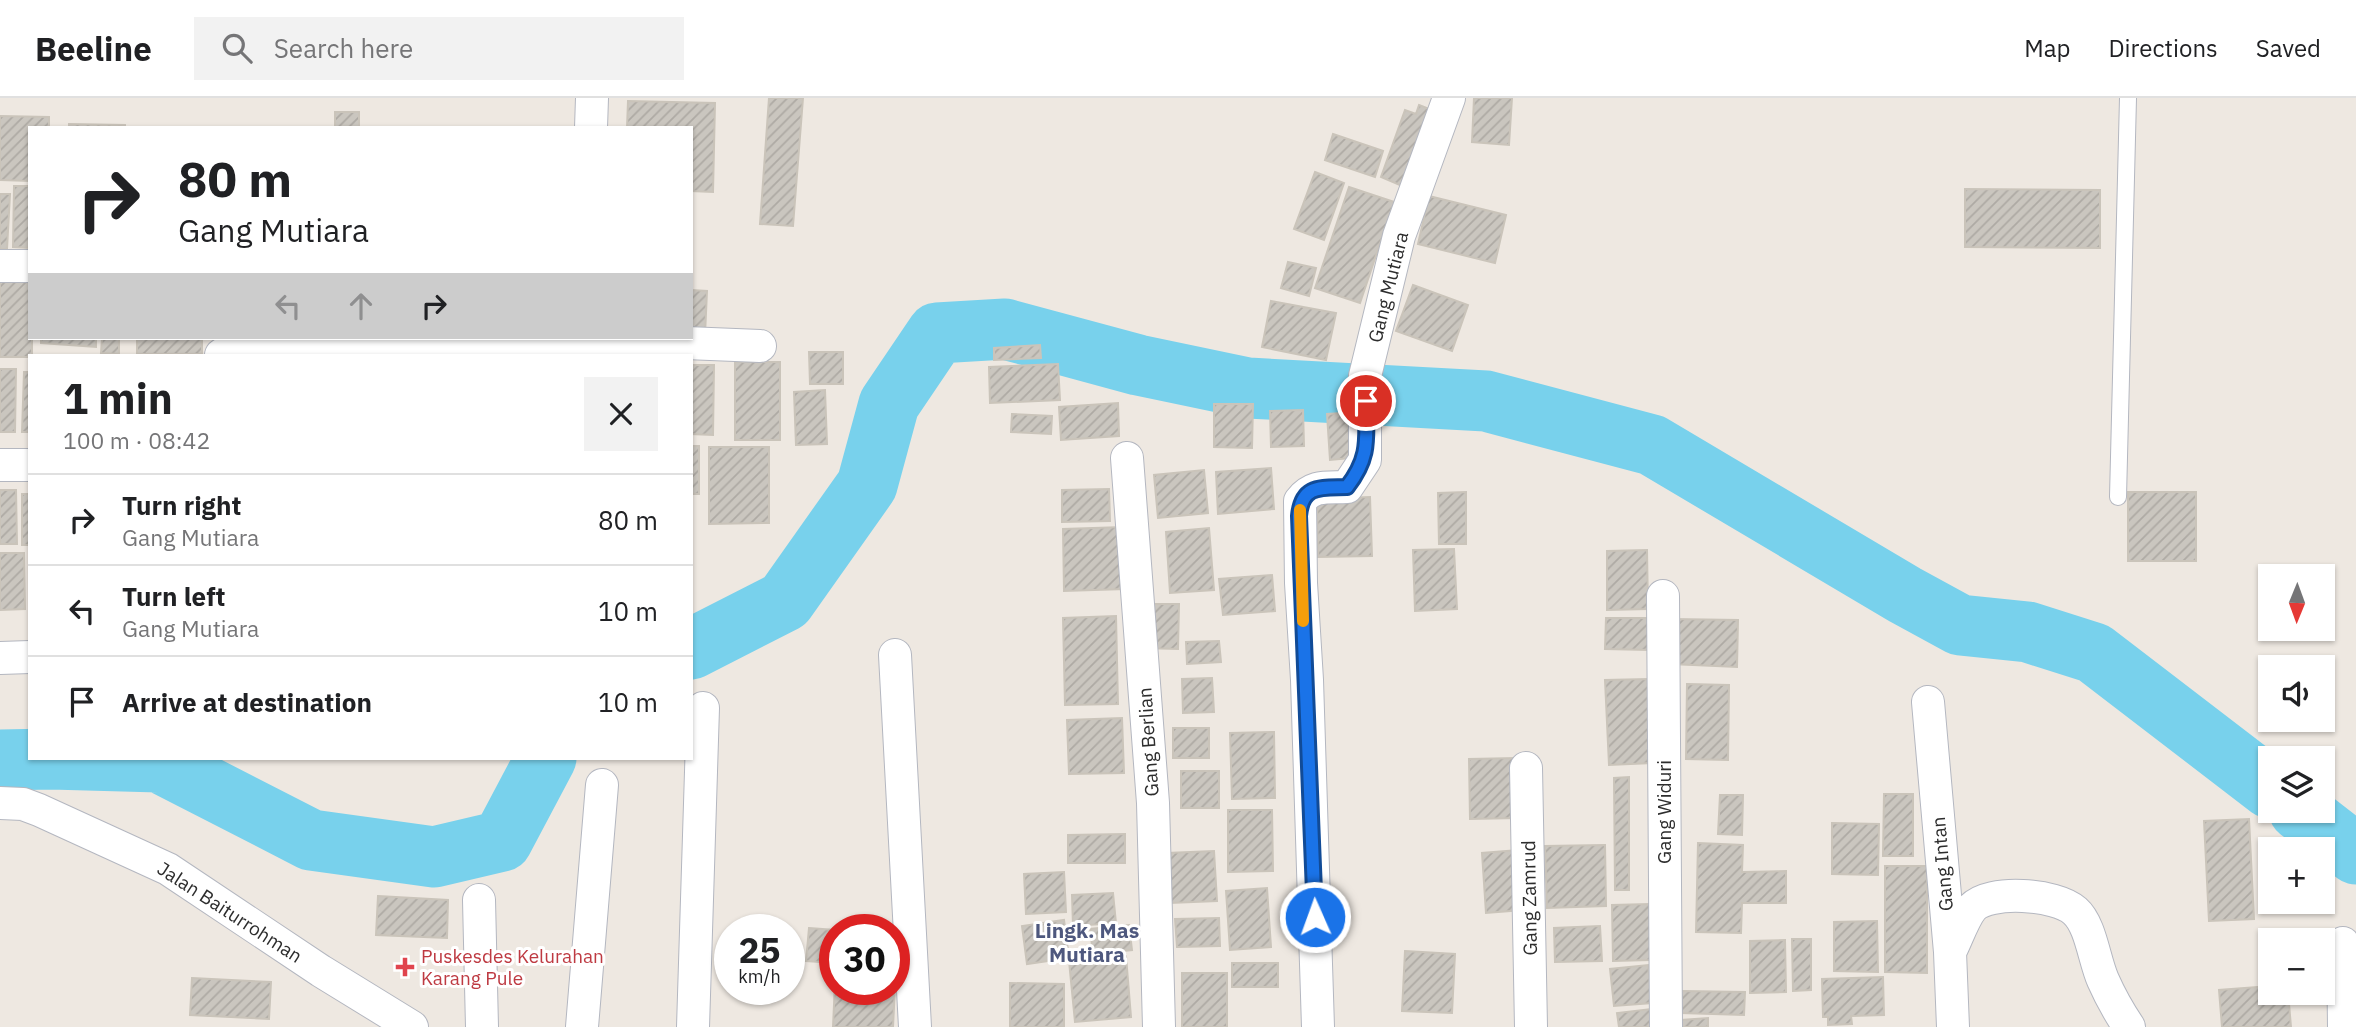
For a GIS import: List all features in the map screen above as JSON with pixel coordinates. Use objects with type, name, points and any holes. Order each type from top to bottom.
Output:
[{"type":"street","points":[[591,126],[592,98]]},
{"type":"street","name":"Gang Mutiara","points":[[1318,1027],[1300,501],[1307,492],[1321,488],[1347,487],[1365,460],[1365,376],[1399,236],[1449,98]]},
{"type":"street","points":[[0,266],[28,267]]},
{"type":"street","points":[[222,354],[236,345],[252,343],[453,340]]},
{"type":"street","points":[[630,340],[760,346]]},
{"type":"street","name":"Gang Berlian","points":[[1127,458],[1153,803],[1159,1027]]},
{"type":"street","points":[[0,465],[28,465]]},
{"type":"street","name":"Gang Widuri","points":[[1663,596],[1666,1027]]},
{"type":"street","points":[[895,655],[915,1027]]},
{"type":"street","points":[[0,658],[28,657]]},
{"type":"street","name":"Gang Intan","points":[[1928,702],[1950,952],[1953,1027]]},
{"type":"street","points":[[693,1027],[703,708]]},
{"type":"street","name":"Gang Zamrud","points":[[1526,768],[1531,1027]]},
{"type":"street","points":[[583,1027],[602,785]]},
{"type":"street","name":"Jalan Baiturrohman","points":[[0,803],[23,804],[39,810],[168,869],[321,971],[412,1027]]},
{"type":"street","points":[[1950,952],[1973,907],[1994,898],[2025,895],[2056,902],[2074,911],[2087,931],[2102,978],[2129,1027]]},
{"type":"street","points":[[479,900],[482,1027]]},
{"type":"street","points":[[2343,943],[2344,1027]]},
{"type":"lane","points":[[2118,497],[2128,98]]},
{"type":"building","points":[[769,98],[803,98],[793,226],[760,224]]},
{"type":"building","points":[[1474,98],[1512,98],[1509,145],[1472,142]]},
{"type":"building","points":[[628,101],[715,103],[713,192],[693,191],[693,126],[627,126]]},
{"type":"building","points":[[1419,105],[1437,112],[1409,189],[1381,177],[1405,110],[1416,114]]},
{"type":"building","points":[[335,112],[359,112],[359,126],[335,126]]},
{"type":"building","points":[[0,116],[49,117],[49,126],[28,126],[28,181],[0,180]]},
{"type":"building","points":[[69,124],[125,125],[125,126]]},
{"type":"building","points":[[1333,134],[1383,151],[1375,177],[1325,160]]},
{"type":"building","points":[[1315,172],[1344,183],[1324,240],[1294,229]]},
{"type":"building","points":[[14,186],[28,186],[28,248],[13,247]]},
{"type":"building","points":[[1349,187],[1394,202],[1360,303],[1315,288]]},
{"type":"building","points":[[1965,189],[2100,190],[2100,248],[1965,247]]},
{"type":"building","points":[[0,194],[10,194],[7,249],[0,249]]},
{"type":"building","points":[[1429,196],[1506,215],[1495,263],[1418,244]]},
{"type":"building","points":[[1288,262],[1316,268],[1309,296],[1281,288]]},
{"type":"building","points":[[0,280],[28,280],[28,340],[32,340],[32,354],[28,354],[28,357],[0,357]]},
{"type":"building","points":[[1413,285],[1468,305],[1452,351],[1396,331]]},
{"type":"building","points":[[693,290],[707,291],[705,335],[693,335]]},
{"type":"building","points":[[1271,301],[1336,313],[1326,360],[1262,347]]},
{"type":"building","points":[[41,340],[96,340],[96,347],[41,343]]},
{"type":"building","points":[[102,340],[119,340],[119,354],[101,353]]},
{"type":"building","points":[[137,340],[202,340],[202,354],[137,354]]},
{"type":"building","points":[[1040,345],[1041,358],[994,360],[994,348]]},
{"type":"building","points":[[809,352],[843,352],[843,384],[810,384]]},
{"type":"building","points":[[735,362],[780,362],[780,440],[735,440]]},
{"type":"building","points":[[1058,364],[1060,400],[990,403],[989,367]]},
{"type":"building","points":[[693,365],[714,365],[713,435],[693,434]]},
{"type":"building","points":[[0,369],[16,369],[15,432],[0,432]]},
{"type":"building","points":[[24,372],[28,372],[28,432],[22,432]]},
{"type":"building","points":[[825,390],[827,444],[796,445],[794,392]]},
{"type":"building","points":[[1118,403],[1119,436],[1061,440],[1059,407]]},
{"type":"building","points":[[1214,404],[1253,404],[1252,448],[1214,447]]},
{"type":"building","points":[[1303,410],[1304,446],[1271,447],[1270,411]]},
{"type":"building","points":[[1358,412],[1361,457],[1330,460],[1327,414]]},
{"type":"building","points":[[1012,414],[1052,416],[1051,434],[1011,432]]},
{"type":"building","points":[[693,446],[699,446],[699,494],[693,494]]},
{"type":"building","points":[[709,447],[769,447],[769,523],[709,524]]},
{"type":"building","points":[[1271,468],[1274,509],[1218,514],[1216,472]]},
{"type":"building","points":[[1204,470],[1208,513],[1158,518],[1154,475]]},
{"type":"building","points":[[1109,489],[1110,521],[1062,522],[1062,490]]},
{"type":"building","points":[[0,490],[16,490],[17,544],[0,544]]},
{"type":"building","points":[[1466,492],[1466,544],[1439,544],[1438,493]]},
{"type":"building","points":[[2128,492],[2196,492],[2196,561],[2128,561]]},
{"type":"building","points":[[22,494],[28,494],[28,545],[22,545]]},
{"type":"building","points":[[1370,497],[1372,556],[1318,557],[1317,499]]},
{"type":"building","points":[[1123,527],[1125,589],[1064,591],[1063,529]]},
{"type":"building","points":[[1209,528],[1214,590],[1170,593],[1166,532]]},
{"type":"building","points":[[1454,549],[1457,609],[1415,611],[1413,550]]},
{"type":"building","points":[[1647,550],[1648,609],[1607,610],[1607,551]]},
{"type":"building","points":[[0,553],[24,553],[25,609],[0,610]]},
{"type":"building","points":[[1272,575],[1275,611],[1223,615],[1219,579]]},
{"type":"building","points":[[1143,604],[1179,604],[1178,649],[1143,648]]},
{"type":"building","points":[[1116,616],[1118,704],[1065,705],[1063,618]]},
{"type":"building","points":[[1606,618],[1650,618],[1649,650],[1605,649]]},
{"type":"building","points":[[1672,619],[1738,620],[1737,667],[1671,664]]},
{"type":"building","points":[[1219,641],[1221,662],[1187,664],[1186,642]]},
{"type":"building","points":[[1212,678],[1214,712],[1183,713],[1182,679]]},
{"type":"building","points":[[1648,679],[1652,763],[1609,765],[1605,680]]},
{"type":"building","points":[[1687,684],[1729,685],[1728,760],[1686,759]]},
{"type":"building","points":[[1122,718],[1124,773],[1069,774],[1067,720]]},
{"type":"building","points":[[1173,728],[1209,728],[1209,758],[1173,758]]},
{"type":"building","points":[[1274,732],[1275,798],[1232,799],[1230,733]]},
{"type":"building","points":[[1517,758],[1518,818],[1470,819],[1469,759]]},
{"type":"building","points":[[1181,771],[1219,771],[1219,808],[1181,808]]},
{"type":"building","points":[[1629,777],[1629,890],[1615,890],[1614,778]]},
{"type":"building","points":[[1884,794],[1913,794],[1913,856],[1883,856]]},
{"type":"building","points":[[1720,795],[1743,795],[1742,835],[1718,834]]},
{"type":"building","points":[[1228,810],[1272,810],[1273,871],[1228,872]]},
{"type":"building","points":[[2249,819],[2254,919],[2209,921],[2204,821]]},
{"type":"building","points":[[1832,823],[1879,824],[1878,875],[1832,874]]},
{"type":"building","points":[[1125,834],[1125,863],[1068,863],[1068,835]]},
{"type":"building","points":[[1698,843],[1743,845],[1742,872],[1786,871],[1786,903],[1742,903],[1741,933],[1696,932]]},
{"type":"building","points":[[1605,845],[1606,906],[1547,908],[1545,846]]},
{"type":"building","points":[[1518,850],[1523,910],[1486,913],[1482,853]]},
{"type":"building","points":[[1214,851],[1217,901],[1170,903],[1167,853]]},
{"type":"building","points":[[1885,866],[1927,866],[1927,973],[1885,972]]},
{"type":"building","points":[[1064,872],[1066,912],[1026,914],[1024,874]]},
{"type":"building","points":[[1267,888],[1271,947],[1230,950],[1226,891]]},
{"type":"building","points":[[1113,893],[1116,923],[1073,926],[1072,895]]},
{"type":"building","points":[[378,896],[448,900],[447,938],[376,935]]},
{"type":"building","points":[[1650,904],[1651,960],[1613,961],[1612,905]]},
{"type":"building","points":[[1219,918],[1220,946],[1177,947],[1175,919]]},
{"type":"building","points":[[1064,920],[1069,958],[1027,964],[1022,926]]},
{"type":"building","points":[[1877,921],[1878,972],[1834,971],[1834,922]]},
{"type":"building","points":[[1129,925],[1132,950],[1093,954],[1090,929]]},
{"type":"building","points":[[1600,926],[1602,961],[1555,962],[1554,928]]},
{"type":"building","points":[[809,928],[819,929],[819,962],[806,961]]},
{"type":"building","points":[[1792,939],[1811,939],[1811,990],[1793,991]]},
{"type":"building","points":[[1785,940],[1786,992],[1750,993],[1750,941]]},
{"type":"building","points":[[1405,951],[1455,954],[1452,1013],[1402,1011]]},
{"type":"building","points":[[1126,956],[1131,1017],[1075,1022],[1069,961]]},
{"type":"building","points":[[1232,963],[1278,963],[1278,987],[1232,987]]},
{"type":"building","points":[[1648,965],[1652,1003],[1614,1006],[1610,969]]},
{"type":"building","points":[[1182,973],[1227,973],[1227,1027],[1182,1027]]},
{"type":"building","points":[[1883,977],[1884,1015],[1851,1016],[1852,1024],[1828,1025],[1828,1017],[1823,1017],[1822,979]]},
{"type":"building","points":[[192,978],[271,982],[269,1019],[190,1015]]},
{"type":"building","points":[[1010,983],[1064,984],[1064,1027],[1010,1027]]},
{"type":"building","points":[[2258,987],[2258,1005],[2289,1005],[2291,1027],[2222,1027],[2219,990]]},
{"type":"building","points":[[1682,991],[1745,992],[1744,1015],[1681,1013]]},
{"type":"building","points":[[834,1005],[894,1005],[893,1027],[833,1027]]},
{"type":"building","points":[[1651,1009],[1653,1027],[1619,1027],[1617,1013]]},
{"type":"building","points":[[1708,1018],[1708,1027],[1681,1027],[1681,1020]]},
{"type":"waterway","points":[[693,648],[785,601],[867,485],[889,404],[937,333],[1005,329],[1138,365],[1248,388],[1486,401],[1652,445],[1960,625],[2028,632],[2094,653],[2258,779]]},
{"type":"waterway","points":[[0,760],[28,759]]},
{"type":"waterway","points":[[87,760],[159,762],[311,840],[434,857],[502,841],[545,760]]},
{"type":"waterway","points":[[2316,823],[2356,854]]},
{"type":"slow traffic","points":[[1300,510],[1303,621]]},
{"type":"place","name":"Puskesdes Kelurahan Karang Pule","points":[[405,967]]},
{"type":"district","name":"Lingk. Mas Mutiara","points":[[1087,943]]},
{"type":"route","points":[[1315,917],[1300,501],[1307,492],[1321,488],[1347,487],[1356,475],[1365,460],[1366,401]]}]
